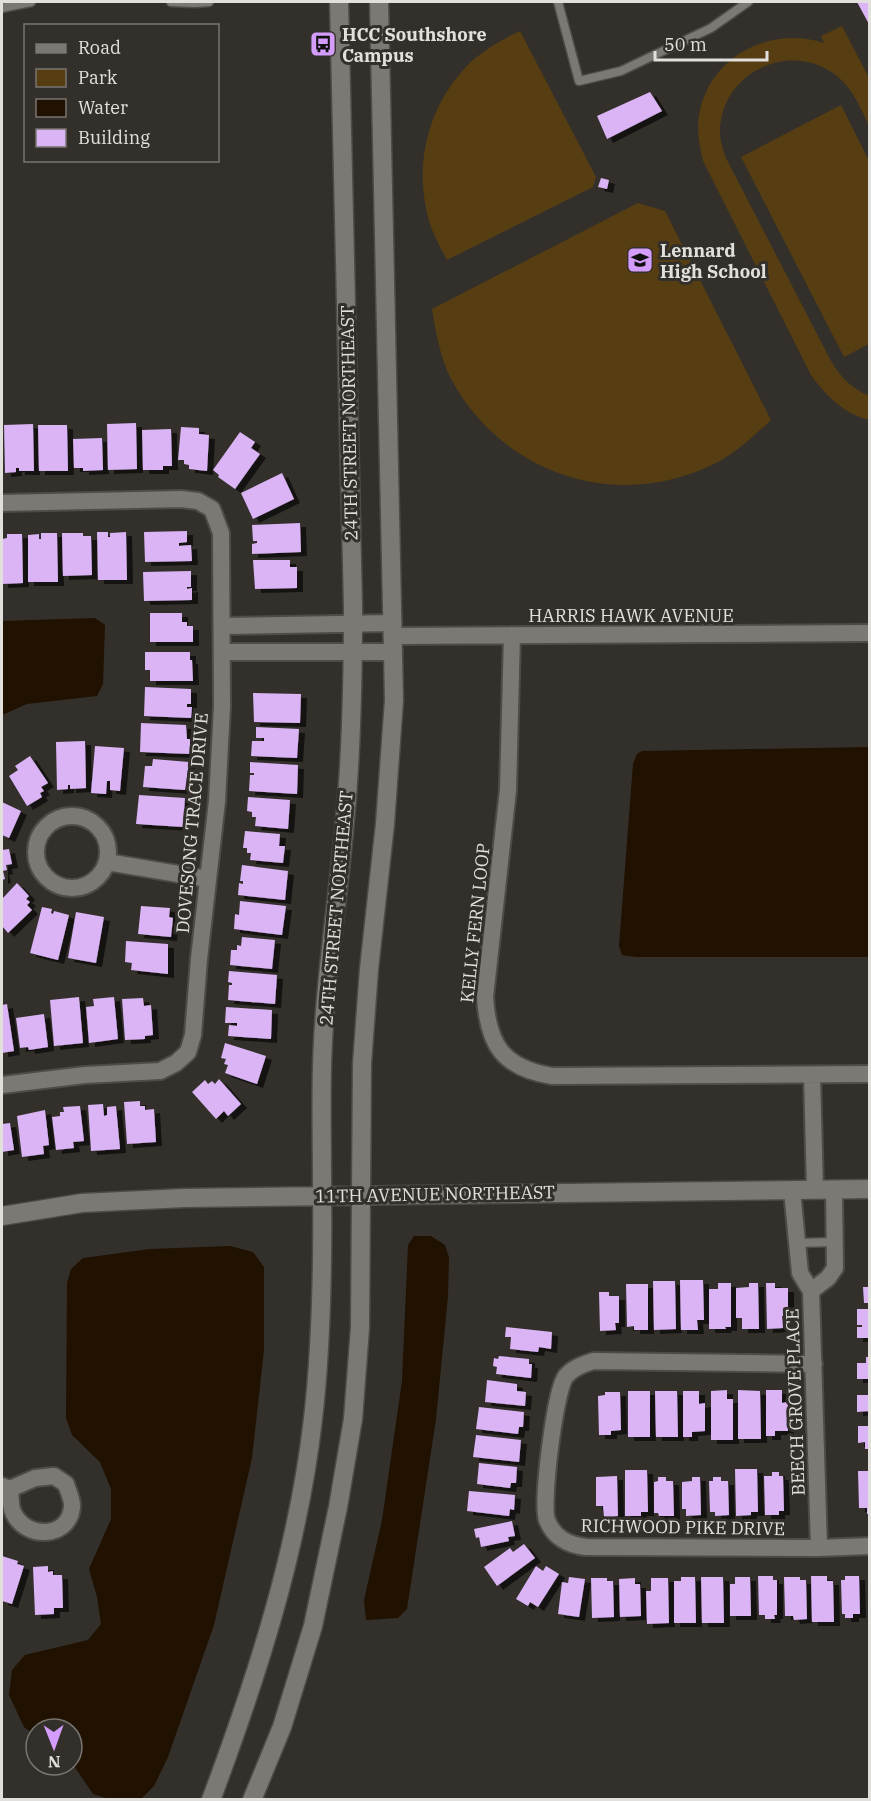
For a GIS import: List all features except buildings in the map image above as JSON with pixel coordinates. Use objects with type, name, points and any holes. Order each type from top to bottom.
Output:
[{"type":"street","name":"24TH STREET NORTHEAST","points":[[210,1800],[243,1713],[274,1616],[301,1498],[313,1420],[320,1332],[322,1067],[329,962],[345,819],[354,699],[339,2]]},
{"type":"street","points":[[252,1800],[282,1727],[313,1626],[338,1507],[353,1419],[360,1328],[362,1064],[369,969],[385,824],[394,700],[379,2]]},
{"type":"street","name":"DOVESONG TRACE DRIVE","points":[[2,503],[181,499],[198,501],[212,509],[220,533],[222,626],[222,706],[217,801],[193,1035],[188,1052],[176,1063],[160,1071],[85,1075],[2,1085]]},
{"type":"street","points":[[222,626],[353,624],[394,637]]},
{"type":"street","name":"HARRIS HAWK AVENUE","points":[[394,637],[870,633]]},
{"type":"street","name":"KELLY FERN LOOP","points":[[512,635],[508,790],[485,997],[490,1034],[501,1052],[518,1066],[535,1073],[552,1076],[870,1074]]},
{"type":"street","points":[[222,652],[354,652],[394,637]]},
{"type":"street","points":[[67,815],[79,816],[90,820],[106,838],[107,861],[102,872],[93,881],[70,888],[58,886],[40,870],[35,847],[39,835],[55,819],[67,815]]},
{"type":"street","points":[[107,861],[208,879]]},
{"type":"street","points":[[812,1075],[815,1190]]},
{"type":"street","name":"11TH AVENUE NORTHEAST","points":[[2,1216],[82,1203],[184,1198],[870,1189]]},
{"type":"street","name":"BEECH GROVE PLACE","points":[[792,1190],[800,1273],[811,1291],[819,1548]]},
{"type":"street","name":"BEECH GROVE PLACE","points":[[811,1291],[828,1278],[835,1268],[834,1190]]},
{"type":"street","name":"RICHWOOD PIKE DRIVE","points":[[814,1364],[594,1361],[581,1365],[565,1377],[558,1396],[545,1509],[547,1520],[557,1536],[575,1546],[819,1548],[870,1546]]},
{"type":"lane","points":[[2,8],[17,3],[31,2]]},
{"type":"lane","points":[[171,2],[209,2]]},
{"type":"lane","points":[[558,2],[579,81],[621,71],[711,28],[748,2]]},
{"type":"lane","points":[[797,1243],[835,1242]]},
{"type":"green space","points":[[842,26],[869,78],[869,126],[852,93],[837,76],[819,65],[799,61],[780,62],[762,67],[745,78],[732,92],[723,110],[720,135],[726,158],[831,361],[847,382],[869,396],[869,420],[851,413],[836,403],[811,375],[703,161],[698,136],[700,110],[707,90],[731,60],[747,49],[785,38],[824,43],[821,36]]},
{"type":"green space","points":[[520,31],[596,177],[593,187],[447,260],[429,222],[423,188],[425,148],[430,128],[437,110],[459,75],[484,52]]},
{"type":"green space","points":[[841,105],[869,161],[869,344],[844,357],[741,157]]},
{"type":"green space","points":[[638,203],[665,211],[771,420],[725,458],[680,477],[642,484],[604,484],[567,476],[533,461],[501,440],[474,413],[447,371],[432,309]]},
{"type":"water","points":[[95,618],[105,625],[103,684],[97,696],[27,704],[2,715],[2,621]]},
{"type":"water","points":[[869,747],[869,957],[636,957],[622,955],[619,946],[633,764],[637,754],[642,751]]},
{"type":"water","points":[[414,1236],[431,1236],[445,1245],[449,1257],[448,1296],[436,1419],[407,1609],[398,1618],[366,1620],[364,1600],[382,1520],[402,1381],[408,1245]]},
{"type":"water","points":[[230,1246],[253,1252],[264,1267],[264,1350],[252,1458],[214,1625],[168,1757],[154,1786],[141,1799],[109,1799],[93,1794],[81,1777],[84,1777],[84,1717],[24,1717],[24,1727],[9,1695],[12,1670],[25,1655],[88,1640],[101,1624],[97,1597],[89,1569],[111,1519],[111,1489],[100,1462],[72,1435],[66,1418],[67,1283],[71,1269],[83,1258],[150,1249]]},
{"type":"place","name":"HCC Southshore Campus","points":[[323,44]]},
{"type":"place","name":"Lennard High School","points":[[640,260]]}]
